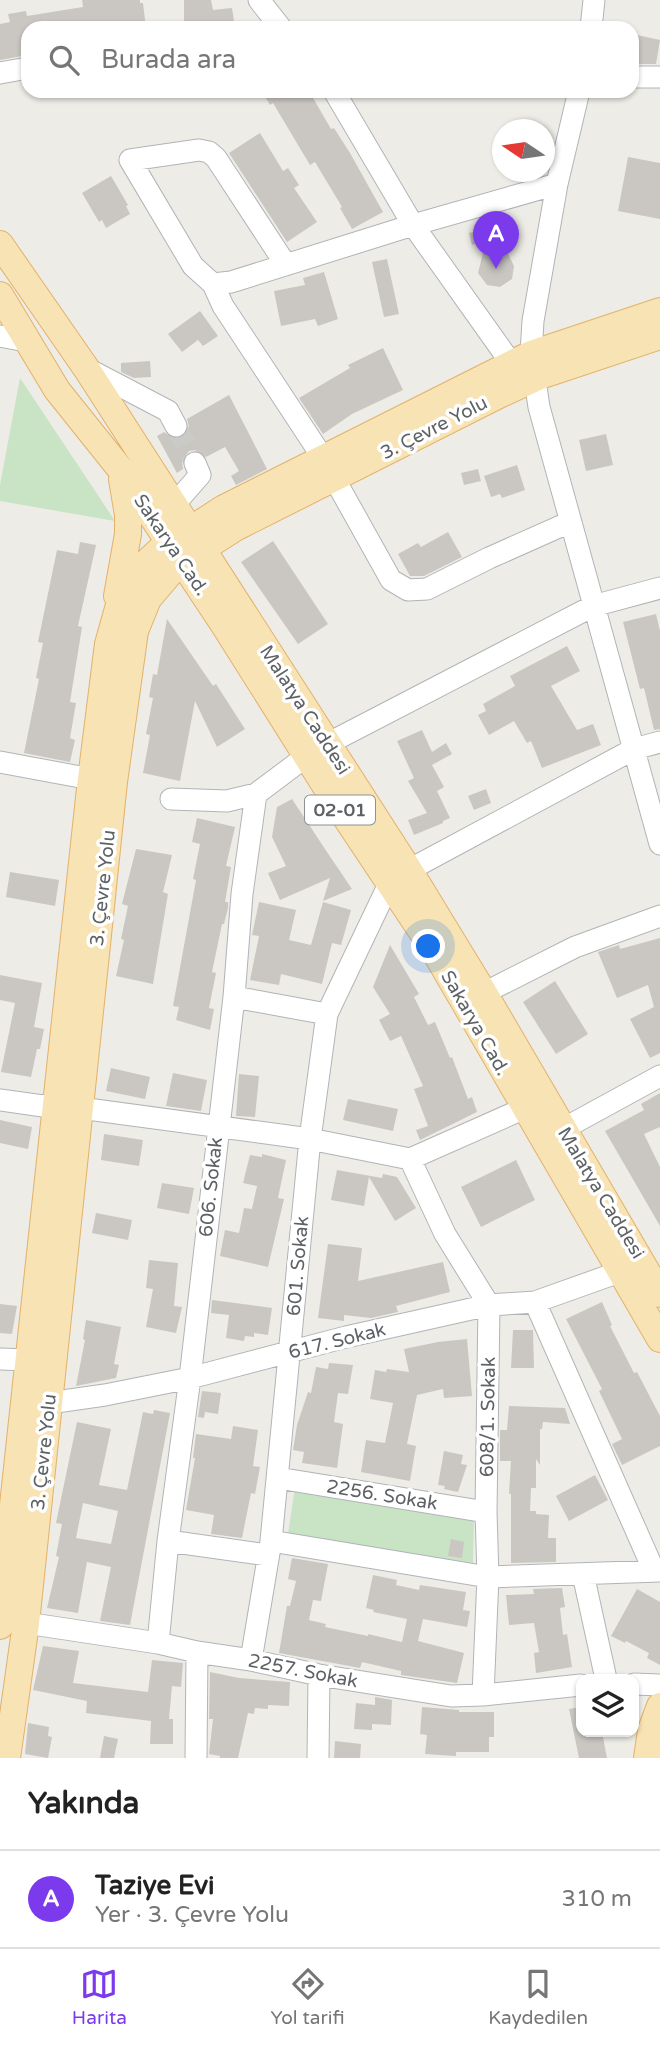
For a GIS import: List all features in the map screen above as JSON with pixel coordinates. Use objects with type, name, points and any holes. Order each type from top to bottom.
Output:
[{"type":"main road","points":[[0,244],[86,368],[173,506],[186,546]]},
{"type":"main road","name":"Sakarya Cad.","points":[[0,295],[57,390],[186,546],[399,877],[432,947],[660,1339]]},
{"type":"main road","name":"3. Çevre Yolu","points":[[7,1758],[7,1497],[68,1105],[132,639],[148,599],[186,546],[224,508],[328,468],[525,366],[660,311]]},
{"type":"main road","name":"3. Çevre Yolu","points":[[525,366],[660,336]]},
{"type":"main road","points":[[112,624],[128,534],[121,470]]},
{"type":"main road","name":"3. Çevre Yolu","points":[[7,1623],[49,1403],[91,779],[108,644],[119,605],[134,579],[153,556],[186,546]]},
{"type":"main road","name":"Malatya Caddesi","points":[[399,877],[484,993],[660,1293]]},
{"type":"main road","points":[[647,1758],[651,1730],[660,1706]]},
{"type":"street","points":[[259,0],[274,21]]},
{"type":"street","points":[[592,21],[594,0]]},
{"type":"street","points":[[0,73],[21,69]]},
{"type":"street","points":[[639,77],[660,76]]},
{"type":"street","points":[[338,98],[413,225],[525,366],[659,835]]},
{"type":"street","points":[[525,366],[557,184],[577,98]]},
{"type":"street","points":[[286,265],[216,158],[209,152],[199,150],[130,160],[193,266],[213,284],[223,306],[328,468],[391,580],[408,590],[427,589],[570,522]]},
{"type":"street","points":[[213,284],[230,282],[557,184]]},
{"type":"street","points":[[0,336],[26,341]]},
{"type":"street","points":[[86,368],[168,411],[176,426]]},
{"type":"street","points":[[173,506],[200,475],[195,463]]},
{"type":"street","points":[[172,799],[227,801],[256,794],[317,750],[593,606],[660,588]]},
{"type":"street","points":[[399,877],[634,749],[660,742]]},
{"type":"street","points":[[0,762],[91,779]]},
{"type":"street","name":"606. Sokak","points":[[158,1643],[234,997],[242,894],[256,794]]},
{"type":"street","name":"601. Sokak","points":[[251,1660],[270,1548],[310,1139],[327,1014],[359,943],[399,877]]},
{"type":"street","points":[[484,993],[575,947],[660,915]]},
{"type":"street","points":[[234,997],[327,1014]]},
{"type":"street","points":[[563,1129],[660,1076]]},
{"type":"street","points":[[0,1100],[68,1105],[310,1139],[410,1159],[526,1108]]},
{"type":"street","points":[[410,1159],[445,1234],[489,1305]]},
{"type":"street","name":"617. Sokak","points":[[49,1403],[190,1378],[346,1337],[489,1305],[535,1302],[622,1271]]},
{"type":"street","points":[[168,1541],[270,1548],[488,1577],[657,1571],[535,1302]]},
{"type":"street","name":"608/1. Sokak","points":[[483,1695],[488,1577],[486,1512],[489,1305]]},
{"type":"street","points":[[0,1359],[29,1360]]},
{"type":"street","name":"2256. Sokak","points":[[278,1478],[486,1512]]},
{"type":"street","points":[[583,1574],[605,1674]]},
{"type":"street","name":"2257. Sokak","points":[[7,1623],[158,1643],[319,1675],[451,1696],[576,1686]]},
{"type":"street","points":[[197,1652],[197,1758]]},
{"type":"street","points":[[318,1758],[319,1675]]},
{"type":"street","points":[[639,1684],[660,1685]]},
{"type":"green space","points":[[20,378],[115,521],[0,501],[0,485]]},
{"type":"green space","points":[[295,1487],[474,1514],[473,1563],[288,1534]]},
{"type":"building","points":[[82,0],[140,0],[140,3],[143,3],[145,21],[21,21],[21,56],[0,60],[0,24],[10,22],[8,14],[26,11],[27,16],[83,7]]},
{"type":"building","points":[[184,0],[211,0],[213,10],[232,8],[234,21],[184,21]]},
{"type":"building","points":[[639,36],[660,40],[656,64],[639,64]]},
{"type":"building","points":[[266,98],[313,98],[331,129],[334,128],[350,153],[383,212],[352,229],[315,162],[310,165],[273,103],[270,105]]},
{"type":"building","points":[[260,133],[283,171],[288,168],[299,185],[294,188],[317,222],[287,242],[229,153]]},
{"type":"building","points":[[628,157],[660,163],[660,219],[618,211]]},
{"type":"building","points":[[111,176],[128,205],[126,206],[130,214],[106,228],[102,220],[99,222],[82,193]]},
{"type":"building","points":[[490,223],[498,251],[508,254],[514,266],[512,279],[500,287],[487,285],[478,273],[486,241],[472,245],[469,233],[489,228]]},
{"type":"building","points":[[387,259],[399,314],[384,317],[372,262]]},
{"type":"building","points":[[324,272],[338,319],[318,326],[315,319],[281,326],[274,291],[305,285],[303,278]]},
{"type":"building","points":[[200,311],[218,336],[203,346],[198,340],[182,352],[168,334]]},
{"type":"building","points":[[383,348],[403,390],[352,414],[323,434],[299,398],[350,368],[348,365]]},
{"type":"building","points":[[150,361],[151,377],[134,378],[121,372],[121,363]]},
{"type":"building","points":[[229,395],[267,469],[236,485],[231,476],[239,471],[225,447],[206,457],[197,450],[189,451],[182,461],[183,469],[177,473],[157,436],[164,432],[175,439],[183,437],[189,427],[187,419]]},
{"type":"building","points":[[606,434],[613,465],[586,471],[579,440]]},
{"type":"building","points":[[517,465],[525,490],[502,498],[500,494],[491,497],[484,476]]},
{"type":"building","points":[[478,469],[481,481],[464,485],[461,473]]},
{"type":"building","points":[[448,532],[462,557],[424,576],[410,576],[398,554],[418,543],[421,547]]},
{"type":"building","points":[[273,541],[328,624],[298,644],[241,562]]},
{"type":"building","points":[[80,542],[96,545],[78,626],[82,627],[70,702],[76,703],[70,738],[75,740],[70,762],[24,753],[39,679],[36,678],[43,643],[38,642],[57,550],[78,554]]},
{"type":"building","points":[[656,614],[660,631],[660,729],[654,730],[644,688],[640,689],[623,622]]},
{"type":"building","points":[[167,619],[213,686],[216,684],[245,729],[217,747],[195,701],[180,781],[143,773],[150,735],[146,734],[153,698],[149,697],[153,674],[157,675]]},
{"type":"building","points":[[567,646],[580,671],[551,686],[577,730],[593,724],[601,745],[542,768],[531,741],[527,743],[514,721],[489,735],[478,715],[486,711],[483,704],[515,686],[510,676]]},
{"type":"building","points":[[422,730],[432,752],[446,743],[452,754],[432,765],[444,787],[437,791],[450,818],[414,835],[408,820],[427,813],[408,781],[414,778],[397,741]]},
{"type":"building","points":[[486,789],[491,803],[474,810],[468,796]]},
{"type":"building","points":[[292,799],[352,889],[323,901],[330,878],[280,900],[268,873],[286,866],[272,837],[277,807]]},
{"type":"building","points":[[197,818],[235,827],[226,866],[231,867],[225,902],[228,902],[228,908],[212,972],[216,973],[209,1008],[214,1009],[210,1030],[176,1020],[179,1007],[173,1006],[196,880],[193,879],[200,844],[192,842]]},
{"type":"building","points":[[136,849],[172,855],[163,892],[168,894],[153,984],[116,976],[128,906],[122,904]]},
{"type":"building","points":[[10,872],[59,880],[55,906],[6,897]]},
{"type":"building","points":[[259,902],[296,910],[289,940],[311,945],[323,902],[351,910],[341,945],[332,943],[322,984],[281,974],[279,985],[250,980],[259,936],[252,935]]},
{"type":"building","points":[[660,938],[660,1053],[650,1058],[630,1019],[654,1007],[648,985],[617,998],[598,952],[619,945],[620,949]]},
{"type":"building","points":[[390,945],[419,994],[414,997],[428,1025],[435,1022],[468,1099],[472,1097],[477,1112],[420,1140],[416,1130],[428,1126],[414,1089],[423,1086],[401,1036],[390,1041],[379,1020],[390,1014],[373,987]]},
{"type":"building","points":[[0,975],[42,983],[34,1027],[44,1029],[31,1077],[1,1072],[15,1003],[0,1000]]},
{"type":"building","points":[[555,981],[588,1034],[556,1054],[523,1002]]},
{"type":"building","points":[[111,1068],[150,1077],[145,1099],[106,1091]]},
{"type":"building","points":[[173,1073],[207,1080],[201,1111],[166,1106]]},
{"type":"building","points":[[239,1074],[259,1076],[255,1117],[236,1116]]},
{"type":"building","points":[[660,1093],[660,1127],[644,1134],[660,1167],[660,1226],[605,1131],[644,1110],[641,1104]]},
{"type":"building","points":[[348,1099],[398,1109],[393,1131],[343,1120]]},
{"type":"building","points":[[0,1120],[32,1127],[28,1149],[0,1143]]},
{"type":"building","points":[[104,1134],[143,1140],[139,1166],[101,1160]]},
{"type":"building","points":[[262,1154],[286,1160],[278,1198],[284,1199],[268,1267],[220,1256],[225,1230],[239,1233],[244,1208],[252,1209],[257,1186],[243,1183],[250,1155],[262,1157]]},
{"type":"building","points":[[516,1160],[535,1200],[481,1227],[461,1187]]},
{"type":"building","points":[[337,1170],[382,1178],[383,1174],[397,1177],[416,1208],[395,1221],[369,1177],[364,1206],[331,1200]]},
{"type":"building","points":[[162,1183],[194,1188],[189,1214],[157,1208]]},
{"type":"building","points":[[96,1213],[132,1220],[128,1240],[92,1233]]},
{"type":"building","points":[[328,1244],[362,1248],[358,1281],[443,1262],[450,1292],[396,1306],[398,1312],[371,1318],[344,1315],[344,1321],[318,1318]]},
{"type":"building","points":[[149,1260],[178,1263],[174,1306],[182,1307],[176,1333],[146,1327],[153,1289],[146,1288]]},
{"type":"building","points":[[212,1300],[272,1308],[268,1335],[254,1333],[254,1337],[245,1336],[244,1341],[226,1338],[229,1315],[211,1313]]},
{"type":"building","points":[[602,1302],[612,1325],[610,1326],[660,1416],[660,1446],[622,1465],[612,1444],[622,1439],[599,1391],[602,1389],[566,1319]]},
{"type":"building","points":[[0,1304],[17,1306],[12,1334],[0,1333]]},
{"type":"building","points":[[86,1320],[121,1327],[114,1364],[119,1365],[116,1378],[76,1386],[85,1340]]},
{"type":"building","points":[[513,1330],[533,1330],[534,1368],[511,1368]]},
{"type":"building","points":[[467,1339],[472,1396],[444,1398],[443,1389],[417,1395],[407,1444],[416,1446],[410,1481],[361,1472],[366,1440],[385,1443],[393,1403],[370,1399],[375,1370],[409,1372],[404,1349]]},
{"type":"building","points":[[329,1363],[353,1365],[348,1394],[338,1393],[334,1422],[343,1424],[337,1468],[302,1463],[304,1452],[293,1450],[297,1425],[308,1392],[311,1393],[316,1367],[328,1369]]},
{"type":"building","points":[[202,1391],[221,1393],[218,1414],[205,1412],[204,1418],[198,1417]]},
{"type":"building","points":[[509,1406],[565,1408],[570,1424],[543,1422],[540,1429],[540,1465],[536,1459],[536,1488],[531,1488],[530,1511],[549,1515],[548,1538],[556,1538],[556,1562],[511,1563],[511,1461],[500,1461],[500,1430],[507,1430]]},
{"type":"building","points":[[154,1410],[170,1413],[130,1625],[100,1621],[111,1567],[87,1562],[78,1613],[47,1608],[59,1557],[56,1556],[62,1524],[56,1523],[77,1422],[111,1429],[99,1485],[127,1490],[143,1412],[153,1414]],"holes":[[[83,1503],[118,1511],[111,1544],[76,1538]]]},
{"type":"building","points":[[233,1426],[258,1430],[253,1466],[260,1467],[255,1494],[251,1493],[242,1538],[211,1534],[214,1515],[186,1510],[195,1458],[196,1434],[231,1439]]},
{"type":"building","points":[[444,1451],[463,1455],[461,1464],[467,1465],[458,1492],[438,1485]]},
{"type":"building","points":[[595,1475],[608,1500],[569,1521],[556,1496]]},
{"type":"building","points":[[451,1539],[464,1542],[462,1558],[448,1556]]},
{"type":"building","points":[[292,1558],[328,1564],[321,1601],[313,1600],[309,1620],[326,1624],[325,1627],[368,1636],[402,1642],[407,1619],[366,1608],[373,1575],[397,1580],[396,1585],[419,1590],[420,1585],[466,1592],[463,1610],[470,1611],[467,1627],[423,1619],[418,1641],[464,1653],[457,1683],[401,1675],[401,1671],[362,1662],[360,1668],[279,1653],[287,1606],[290,1606],[296,1581],[288,1579]]},
{"type":"building","points":[[562,1588],[565,1607],[560,1608],[563,1635],[567,1634],[572,1667],[536,1673],[534,1653],[539,1652],[534,1623],[509,1625],[506,1595],[534,1594],[533,1589]]},
{"type":"building","points":[[637,1589],[660,1602],[660,1665],[647,1658],[649,1653],[611,1636]]},
{"type":"building","points":[[43,1646],[79,1651],[73,1683],[148,1692],[152,1660],[183,1663],[181,1687],[172,1686],[169,1719],[173,1719],[173,1744],[150,1744],[151,1721],[86,1713],[87,1701],[33,1690]]},
{"type":"building","points":[[210,1672],[239,1678],[290,1682],[289,1706],[268,1705],[268,1709],[255,1708],[254,1714],[248,1713],[238,1758],[220,1758],[209,1754],[213,1719],[209,1719]]},
{"type":"building","points":[[375,1697],[392,1700],[391,1725],[372,1724],[372,1730],[354,1729],[356,1703],[375,1705]]},
{"type":"building","points":[[422,1707],[459,1712],[494,1712],[494,1737],[489,1737],[489,1752],[456,1752],[456,1756],[425,1754],[427,1735],[420,1734]]},
{"type":"building","points":[[576,1708],[576,1737],[603,1737],[607,1758],[579,1758],[569,1709]]},
{"type":"building","points":[[28,1723],[49,1727],[48,1736],[52,1737],[48,1758],[25,1754]]},
{"type":"building","points":[[104,1736],[118,1739],[114,1758],[100,1758]]},
{"type":"building","points":[[335,1741],[361,1744],[360,1758],[334,1758]]},
{"type":"tunnel","points":[[176,426],[195,463]]},
{"type":"place","name":"Taziye Evi","points":[[496,269]]}]
